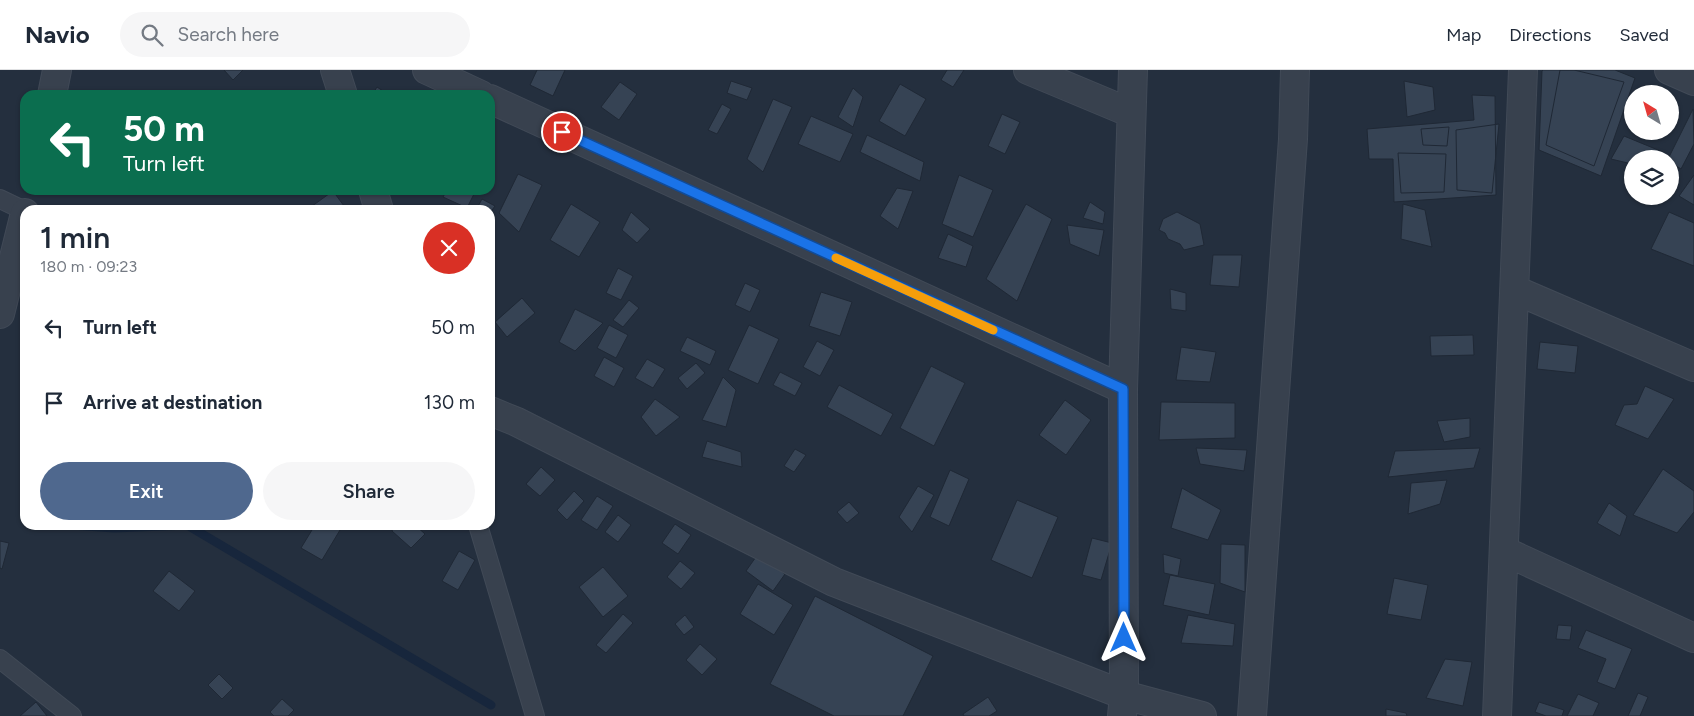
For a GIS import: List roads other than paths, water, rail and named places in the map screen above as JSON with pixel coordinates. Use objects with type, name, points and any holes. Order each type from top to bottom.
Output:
[{"type":"street","points":[[53,90],[57,70]]},
{"type":"street","points":[[335,70],[341,90]]},
{"type":"street","points":[[427,70],[470,90]]},
{"type":"street","points":[[1028,70],[1130,113]]},
{"type":"street","points":[[1123,706],[1123,389],[1130,113],[1133,70]]},
{"type":"street","points":[[1252,716],[1293,140],[1295,70]]},
{"type":"street","points":[[1497,716],[1523,70]]},
{"type":"street","points":[[1669,70],[1694,82]]},
{"type":"street","points":[[495,101],[1123,389]]},
{"type":"street","points":[[0,314],[20,232]]},
{"type":"street","points":[[1515,290],[1694,367]]},
{"type":"street","points":[[495,412],[834,582],[1123,706],[1202,716]]},
{"type":"street","points":[[1504,551],[1694,638]]},
{"type":"lane","points":[[0,199],[20,209]]},
{"type":"lane","points":[[479,530],[534,716]]},
{"type":"lane","points":[[0,659],[72,716]]},
{"type":"waterway","points":[[195,530],[491,705]]}]
